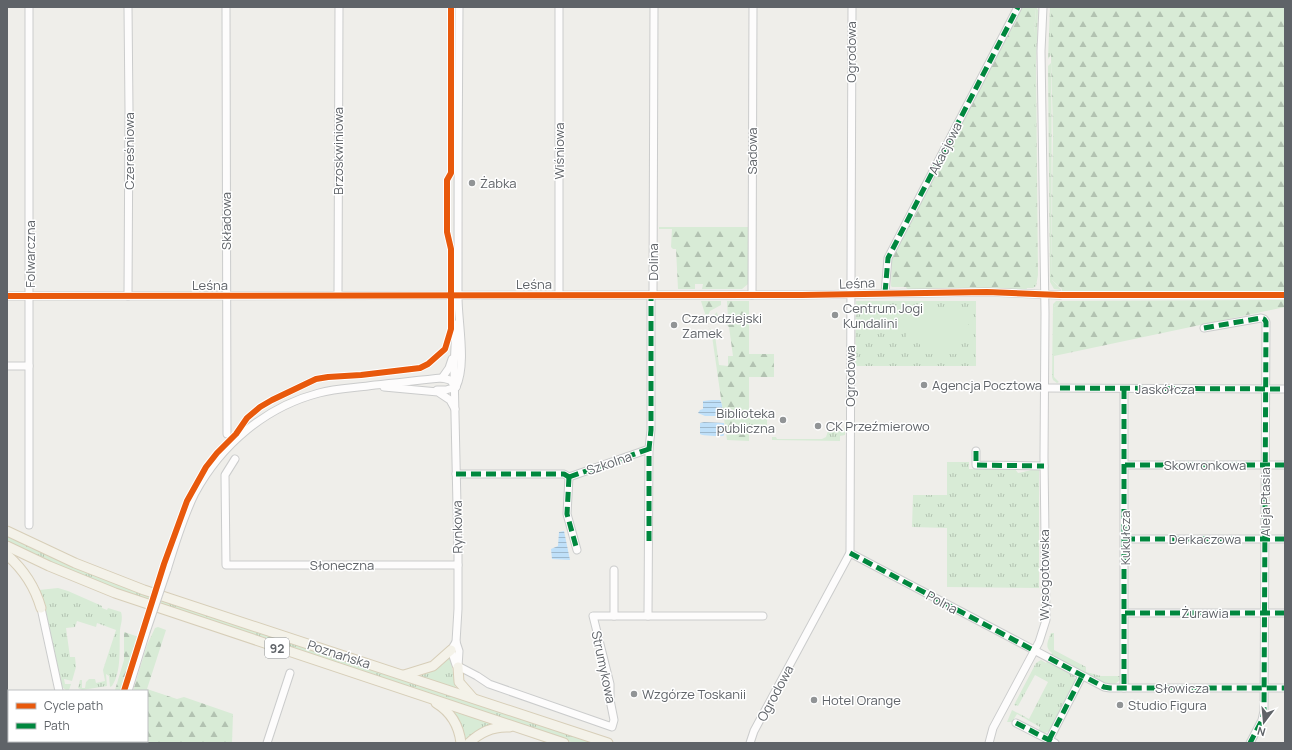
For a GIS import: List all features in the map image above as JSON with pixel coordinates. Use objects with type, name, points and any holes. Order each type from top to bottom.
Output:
[{"type":"main road","name":"Poznańska","points":[[7,531],[60,557],[126,583],[608,743]]},
{"type":"main road","name":"Poznańska","points":[[7,546],[49,566],[115,593],[564,743]]},
{"type":"main road","points":[[7,555],[31,583],[37,594],[41,608]]},
{"type":"main road","points":[[402,675],[433,666],[451,650]]},
{"type":"main road","points":[[458,667],[458,679],[460,684],[474,699]]},
{"type":"main road","points":[[419,694],[438,704],[449,714],[457,726],[461,743]]},
{"type":"main road","points":[[469,743],[479,734],[491,729],[505,727],[524,729]]},
{"type":"street","name":"Folwarczna","points":[[29,7],[29,525]]},
{"type":"street","name":"Czereśniowa","points":[[128,7],[128,296]]},
{"type":"street","name":"Składowa","points":[[226,7],[227,434]]},
{"type":"street","name":"Brzoskwiniowa","points":[[338,295],[339,7]]},
{"type":"street","name":"Rynkowa","points":[[456,387],[461,371],[458,305],[459,7]]},
{"type":"street","name":"Wiśniowa","points":[[559,7],[559,295]]},
{"type":"street","name":"Dolina","points":[[648,616],[654,7]]},
{"type":"street","name":"Sadowa","points":[[752,7],[752,295]]},
{"type":"street","name":"Ogrodowa","points":[[750,743],[754,731],[850,553],[852,7]]},
{"type":"street","name":"Akacjowa","points":[[885,293],[888,258],[1018,7]]},
{"type":"street","name":"Wysogotowska","points":[[989,743],[993,728],[1043,634],[1046,613],[1041,51],[1043,7]]},
{"type":"street","name":"Leśna","points":[[7,296],[752,295],[987,292],[1060,295]]},
{"type":"street","name":"Rynkowa","points":[[458,305],[454,347],[456,387],[458,565],[456,642],[459,651],[458,667]]},
{"type":"street","name":"Aleja Ptasia","points":[[1204,328],[1261,318],[1266,322],[1265,688],[1262,720],[1250,743]]},
{"type":"street","points":[[442,378],[451,364],[454,347]]},
{"type":"street","points":[[7,366],[30,366]]},
{"type":"street","points":[[128,690],[146,632],[184,520],[198,489],[219,458],[242,433],[274,411],[308,396],[340,388],[374,386],[442,378],[450,380],[456,387],[446,390],[433,391]]},
{"type":"street","points":[[374,386],[442,393],[450,400],[456,412]]},
{"type":"street","name":"Jaskółcza","points":[[1044,388],[1285,389]]},
{"type":"street","name":"Kukułcza","points":[[1124,388],[1124,688]]},
{"type":"street","name":"Szkolna","points":[[568,477],[649,449]]},
{"type":"street","points":[[976,451],[976,466],[1044,466]]},
{"type":"street","name":"Słoneczna","points":[[235,458],[225,475],[226,565],[458,565]]},
{"type":"street","name":"Skowronkowa","points":[[1125,465],[1285,465]]},
{"type":"street","points":[[456,474],[564,474],[568,477],[567,514],[577,550]]},
{"type":"street","name":"Derkaczowa","points":[[1125,539],[1285,539]]},
{"type":"street","name":"Polna","points":[[850,553],[1035,651]]},
{"type":"street","points":[[614,570],[614,616],[763,616]]},
{"type":"street","points":[[41,608],[59,690]]},
{"type":"street","name":"Żurawia","points":[[1125,613],[1285,613]]},
{"type":"street","name":"Strumykowa","points":[[458,667],[473,673],[491,686],[612,728],[614,720],[610,700],[610,684],[593,616],[614,616]]},
{"type":"street","points":[[456,642],[451,650],[454,663],[458,667]]},
{"type":"street","name":"Słowicza","points":[[1035,651],[1104,687],[1285,688]]},
{"type":"street","points":[[267,743],[290,673]]},
{"type":"street","points":[[1016,722],[1052,741],[1082,676]]},
{"type":"green space","points":[[1022,7],[1036,8],[1034,33],[1035,285],[1009,289],[907,289],[906,287],[892,287],[892,259]]},
{"type":"green space","points":[[1029,7],[1036,7],[1038,10],[1036,64],[1038,275],[1036,286],[1033,288],[1027,288],[1026,291],[1009,290],[1036,9]]},
{"type":"green space","points":[[1050,7],[1052,7],[1051,55],[1048,59]]},
{"type":"green space","points":[[1052,7],[1285,7],[1285,292],[1062,291],[1062,289],[1052,280]]},
{"type":"green space","points":[[1039,8],[1038,47],[1041,277],[1037,47]]},
{"type":"green space","points":[[1051,63],[1052,280],[1062,290],[1054,289],[1050,282],[1048,66]]},
{"type":"green space","points":[[659,227],[748,227],[748,284],[742,289],[702,289],[703,284],[695,284],[695,289],[678,289],[676,249],[671,247],[672,229],[659,229]]},
{"type":"green space","points":[[1285,300],[1285,307],[1054,356],[1054,307],[1062,301]]},
{"type":"green space","points":[[701,301],[721,301],[721,305],[710,311],[707,318],[709,325]]},
{"type":"green space","points":[[727,301],[749,301],[749,354],[774,354],[774,377],[749,377],[749,441],[727,440],[712,336],[709,327],[715,335],[719,365],[728,366],[728,356],[733,356],[729,327],[718,318],[728,318]]},
{"type":"green space","points":[[856,301],[976,301],[976,366],[855,366]]},
{"type":"green space","points":[[1056,301],[1062,301],[1054,307],[1054,377],[1059,382],[1057,383],[1052,377],[1053,304]]},
{"type":"green space","points":[[873,308],[968,308],[968,337],[906,337],[906,326],[873,327]]},
{"type":"green space","points":[[717,312],[718,318],[712,317]]},
{"type":"green space","points":[[920,341],[960,341],[960,354],[920,354]]},
{"type":"green space","points":[[749,413],[767,413],[767,427],[749,427]]},
{"type":"green space","points":[[845,427],[845,435],[840,436],[840,441],[772,440],[772,437],[776,437],[777,439],[822,439],[826,437],[828,431],[843,431]]},
{"type":"green space","points":[[947,462],[969,462],[969,469],[1015,469],[1018,473],[1039,469],[1039,588],[947,587],[947,528],[912,527],[913,495],[947,495]]},
{"type":"green space","points":[[7,536],[89,573],[151,596],[150,602],[75,573],[7,542]]},
{"type":"green space","points":[[58,588],[102,606],[102,608],[107,610],[108,608],[121,612],[122,619],[120,630],[119,666],[112,686],[110,687],[109,676],[106,674],[107,686],[82,690],[78,688],[80,680],[82,680],[82,688],[85,688],[86,682],[89,679],[95,679],[96,683],[105,681],[103,670],[116,630],[97,623],[96,627],[77,621],[75,627],[66,628],[70,657],[75,657],[76,667],[72,681],[64,679],[65,684],[71,684],[69,690],[66,690],[61,686],[47,619],[39,590]]},
{"type":"green space","points":[[162,600],[597,743],[574,743],[160,605]]},
{"type":"green space","points":[[158,627],[166,630],[147,689],[177,699],[184,697],[233,714],[232,743],[154,743],[148,741],[148,690],[133,690],[147,645],[155,628]]},
{"type":"green space","points":[[124,632],[139,637],[122,690],[115,690],[124,660]]},
{"type":"green space","points":[[1051,633],[1054,633],[1054,650],[1086,667],[1086,672],[1101,676],[1122,676],[1120,680],[1115,684],[1103,684],[1050,656],[1052,653],[1047,644]]},
{"type":"green space","points":[[450,657],[456,689],[420,676],[436,668]]},
{"type":"green space","points":[[1041,660],[1046,663],[1048,660],[1073,674],[1076,681],[1051,730],[1045,733],[1038,731],[1040,727],[1017,714],[1012,722],[1007,722],[1012,710],[1029,719],[1048,682],[1035,675],[1018,706],[1014,705],[1036,663]]},
{"type":"green space","points":[[453,710],[492,724],[480,729],[465,740],[461,723]]},
{"type":"water","points":[[720,400],[721,402],[722,410],[720,416],[705,416],[698,413],[703,409],[703,401]]},
{"type":"water","points":[[700,423],[724,423],[724,435],[711,436],[700,434]]},
{"type":"water","points":[[564,531],[570,560],[552,559],[551,549],[558,546],[559,532]]},
{"type":"marked path","points":[[885,293],[888,258],[1018,7]]},
{"type":"marked path","points":[[649,541],[651,299],[653,295]]},
{"type":"marked path","points":[[1204,328],[1261,318],[1266,322],[1264,711],[1262,720],[1250,743]]},
{"type":"marked path","points":[[1060,388],[1285,389]]},
{"type":"marked path","points":[[1124,389],[1124,688]]},
{"type":"marked path","points":[[569,477],[649,449]]},
{"type":"marked path","points":[[976,451],[976,465],[1044,466]]},
{"type":"marked path","points":[[1125,465],[1285,465]]},
{"type":"marked path","points":[[456,474],[564,474],[569,477]]},
{"type":"marked path","points":[[569,477],[567,514],[577,550]]},
{"type":"marked path","points":[[1125,539],[1285,539]]},
{"type":"marked path","points":[[850,553],[1035,651]]},
{"type":"marked path","points":[[1125,613],[1285,613]]},
{"type":"marked path","points":[[1049,658],[1104,687],[1110,688],[1285,688]]},
{"type":"marked path","points":[[1049,740],[1082,676]]},
{"type":"marked path","points":[[1016,723],[1055,743]]},
{"type":"cycle path","points":[[124,690],[164,564],[187,501],[206,467],[217,453],[236,434],[247,418],[260,407],[272,400],[316,379],[420,368],[428,364],[445,349],[451,329],[451,249],[447,232],[447,180],[451,173],[451,7]]},
{"type":"cycle path","points":[[7,296],[802,295],[987,292],[1060,295],[1285,295]]},
{"type":"place","name":"Żabka","points":[[472,183]]},
{"type":"place","name":"Centrum Jogi Kundalini","points":[[835,315]]},
{"type":"place","name":"Czarodziejski Zamek","points":[[674,325]]},
{"type":"place","name":"Agencja Pocztowa","points":[[924,385]]},
{"type":"place","name":"Biblioteka publiczna","points":[[783,420]]},
{"type":"place","name":"CK Przeźmierowo","points":[[818,426]]},
{"type":"place","name":"Wzgórze Toskanii","points":[[634,694]]},
{"type":"place","name":"Hotel Orange","points":[[814,700]]},
{"type":"place","name":"Studio Figura","points":[[1120,705]]}]
